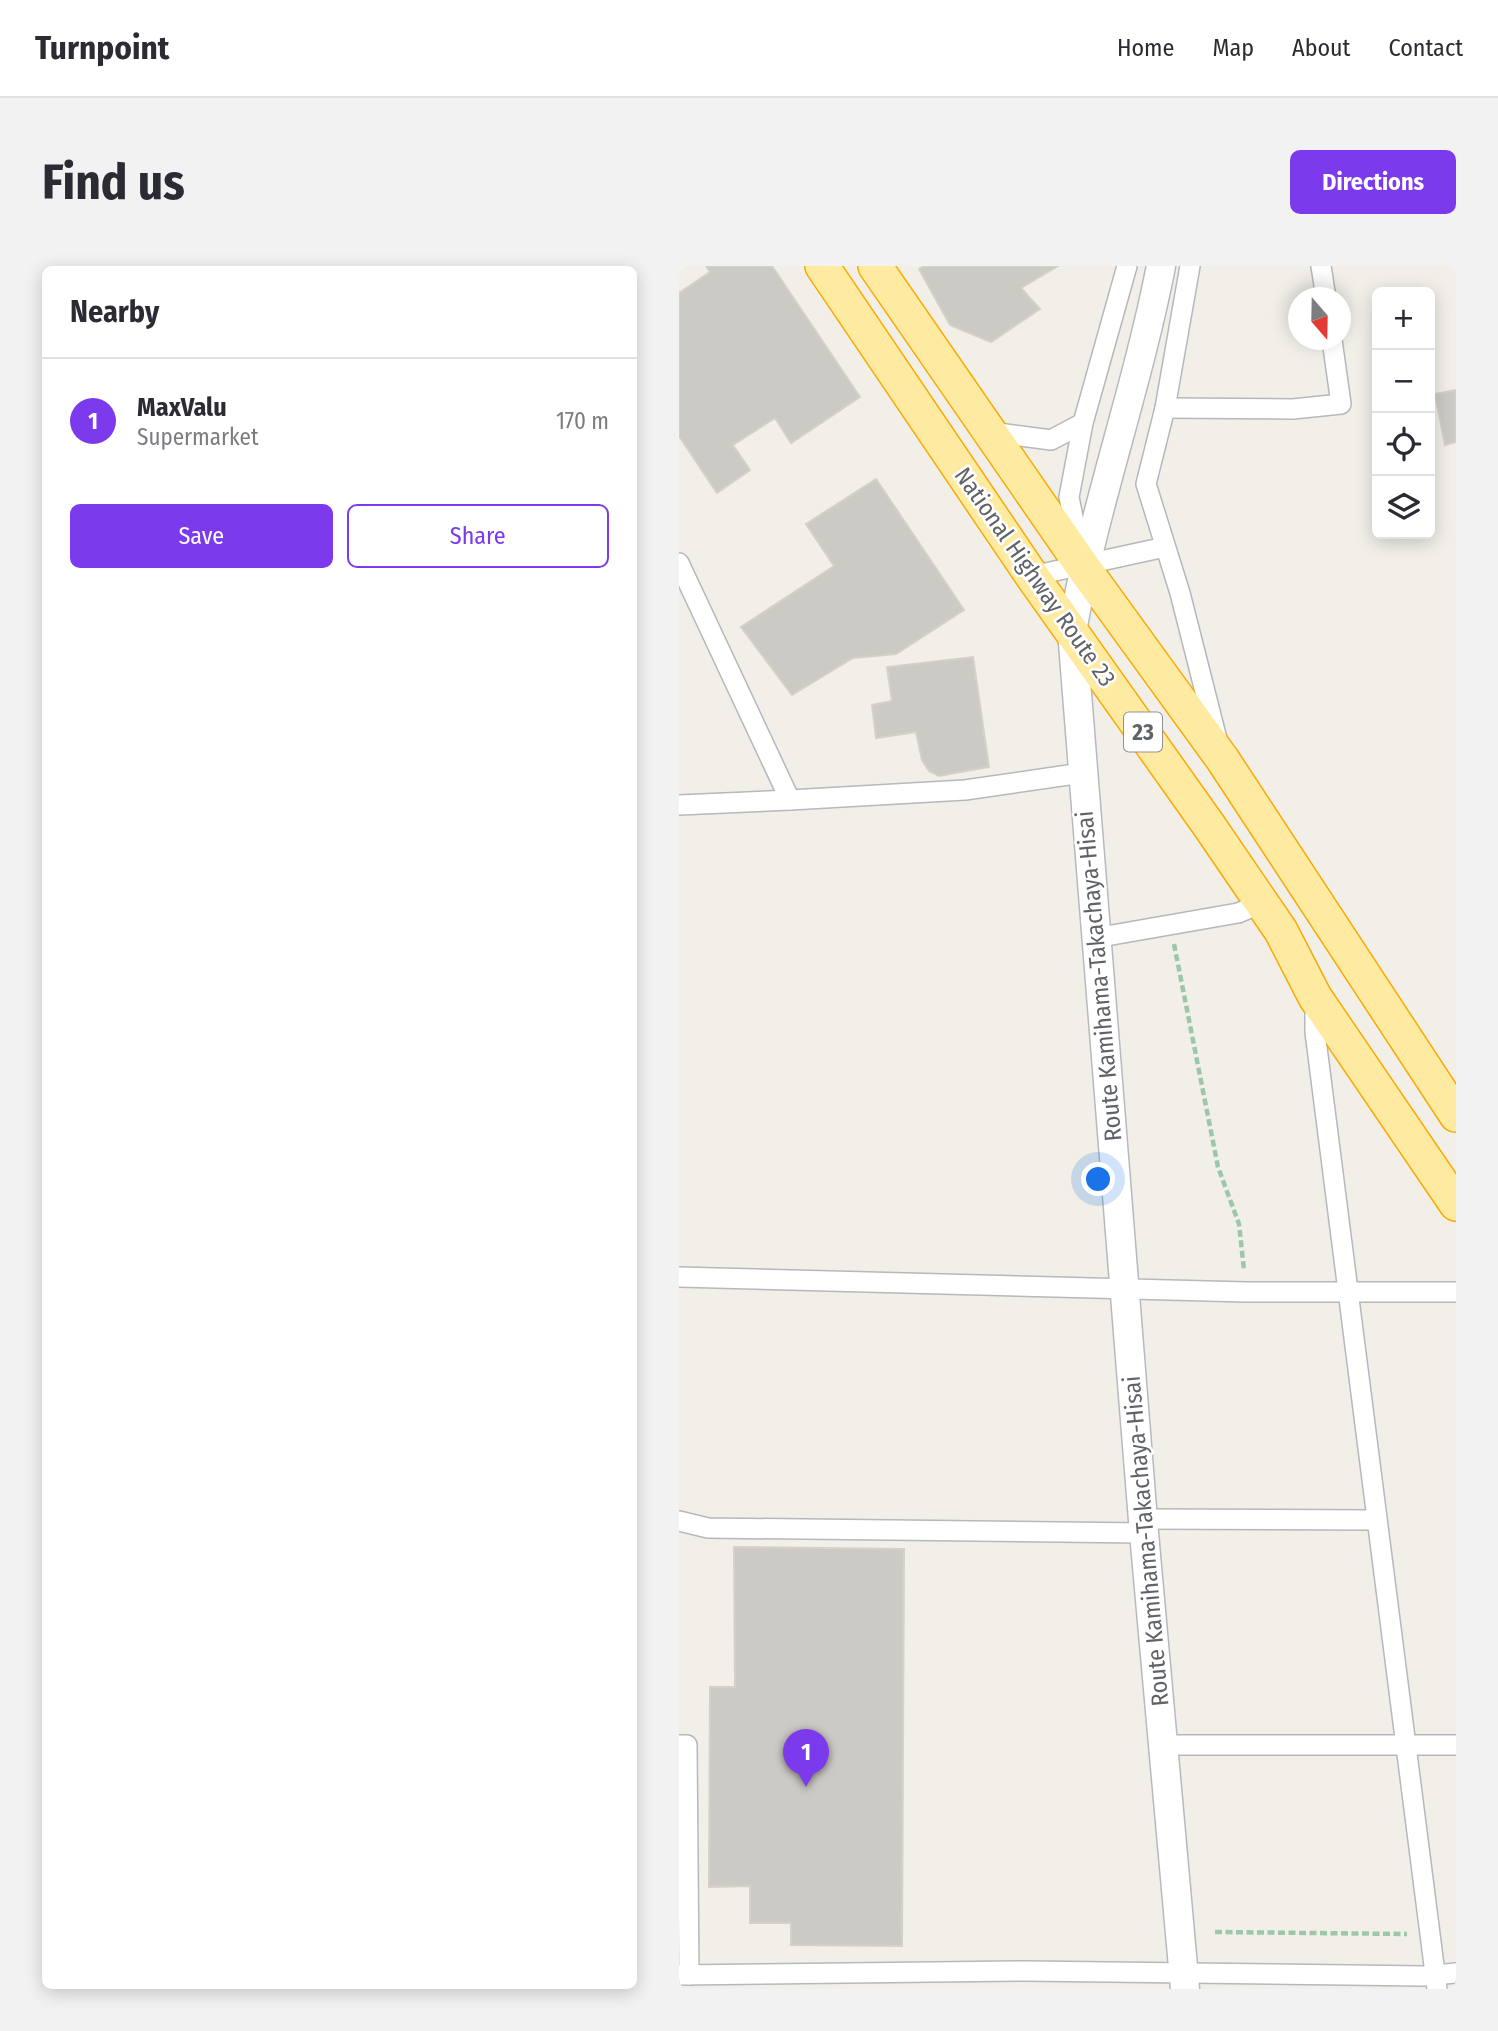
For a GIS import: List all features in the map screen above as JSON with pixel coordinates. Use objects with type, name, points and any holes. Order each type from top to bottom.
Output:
[{"type":"highway","name":"National Highway Route 23","points":[[821,266],[1032,576],[1281,931],[1315,997],[1456,1204]]},
{"type":"highway","name":"National Highway Route 23","points":[[875,266],[1083,567],[1223,760],[1456,1115]]},
{"type":"main road","name":"Route Kamihama-Takachaya-Hisai","points":[[1161,266],[1152,313],[1083,567],[1072,632],[1095,938],[1184,1982]]},
{"type":"street","points":[[1108,266],[1117,294]]},
{"type":"street","points":[[1083,567],[1069,497],[1083,423],[1127,266]]},
{"type":"street","points":[[1190,266],[1165,408],[1146,484],[1223,760]]},
{"type":"street","points":[[1321,266],[1324,287]]},
{"type":"street","points":[[1165,408],[1293,409],[1341,404],[1333,350]]},
{"type":"street","points":[[991,432],[1051,440],[1083,423]]},
{"type":"street","points":[[1032,576],[1165,547]]},
{"type":"street","points":[[679,563],[790,800]]},
{"type":"street","points":[[679,805],[965,790],[1082,773]]},
{"type":"street","points":[[1095,938],[1238,913],[1262,903]]},
{"type":"street","points":[[1315,997],[1315,1032],[1347,1294],[1436,1981]]},
{"type":"street","points":[[679,1277],[1126,1290],[1347,1294],[1456,1292]]},
{"type":"street","points":[[679,1521],[708,1528],[1144,1526],[1376,1520]]},
{"type":"street","points":[[679,1745],[687,1745],[684,1975],[1184,1982],[1436,1981],[1456,1973]]},
{"type":"street","points":[[1164,1745],[1456,1745]]},
{"type":"path","points":[[1170,925],[1218,1167],[1239,1224],[1246,1292]]},
{"type":"path","points":[[1215,1932],[1429,1934]]},
{"type":"building","points":[[706,266],[772,266],[860,397],[791,443],[775,418],[733,445],[750,470],[717,493],[679,436],[679,293],[710,272]]},
{"type":"building","points":[[924,266],[1058,266],[1021,288],[1040,309],[991,342],[950,325],[919,269]]},
{"type":"building","points":[[1456,390],[1456,442],[1445,445],[1435,394]]},
{"type":"building","points":[[876,479],[964,610],[896,654],[853,658],[792,695],[741,627],[834,566],[806,524]]},
{"type":"building","points":[[973,657],[989,767],[939,776],[929,771],[922,760],[916,732],[876,738],[872,705],[892,701],[887,667]]},
{"type":"building","points":[[734,1547],[904,1549],[902,1946],[791,1945],[791,1923],[750,1923],[750,1886],[709,1887],[710,1687],[735,1687]]},
{"type":"place","name":"MaxValu","points":[[806,1787]]}]
